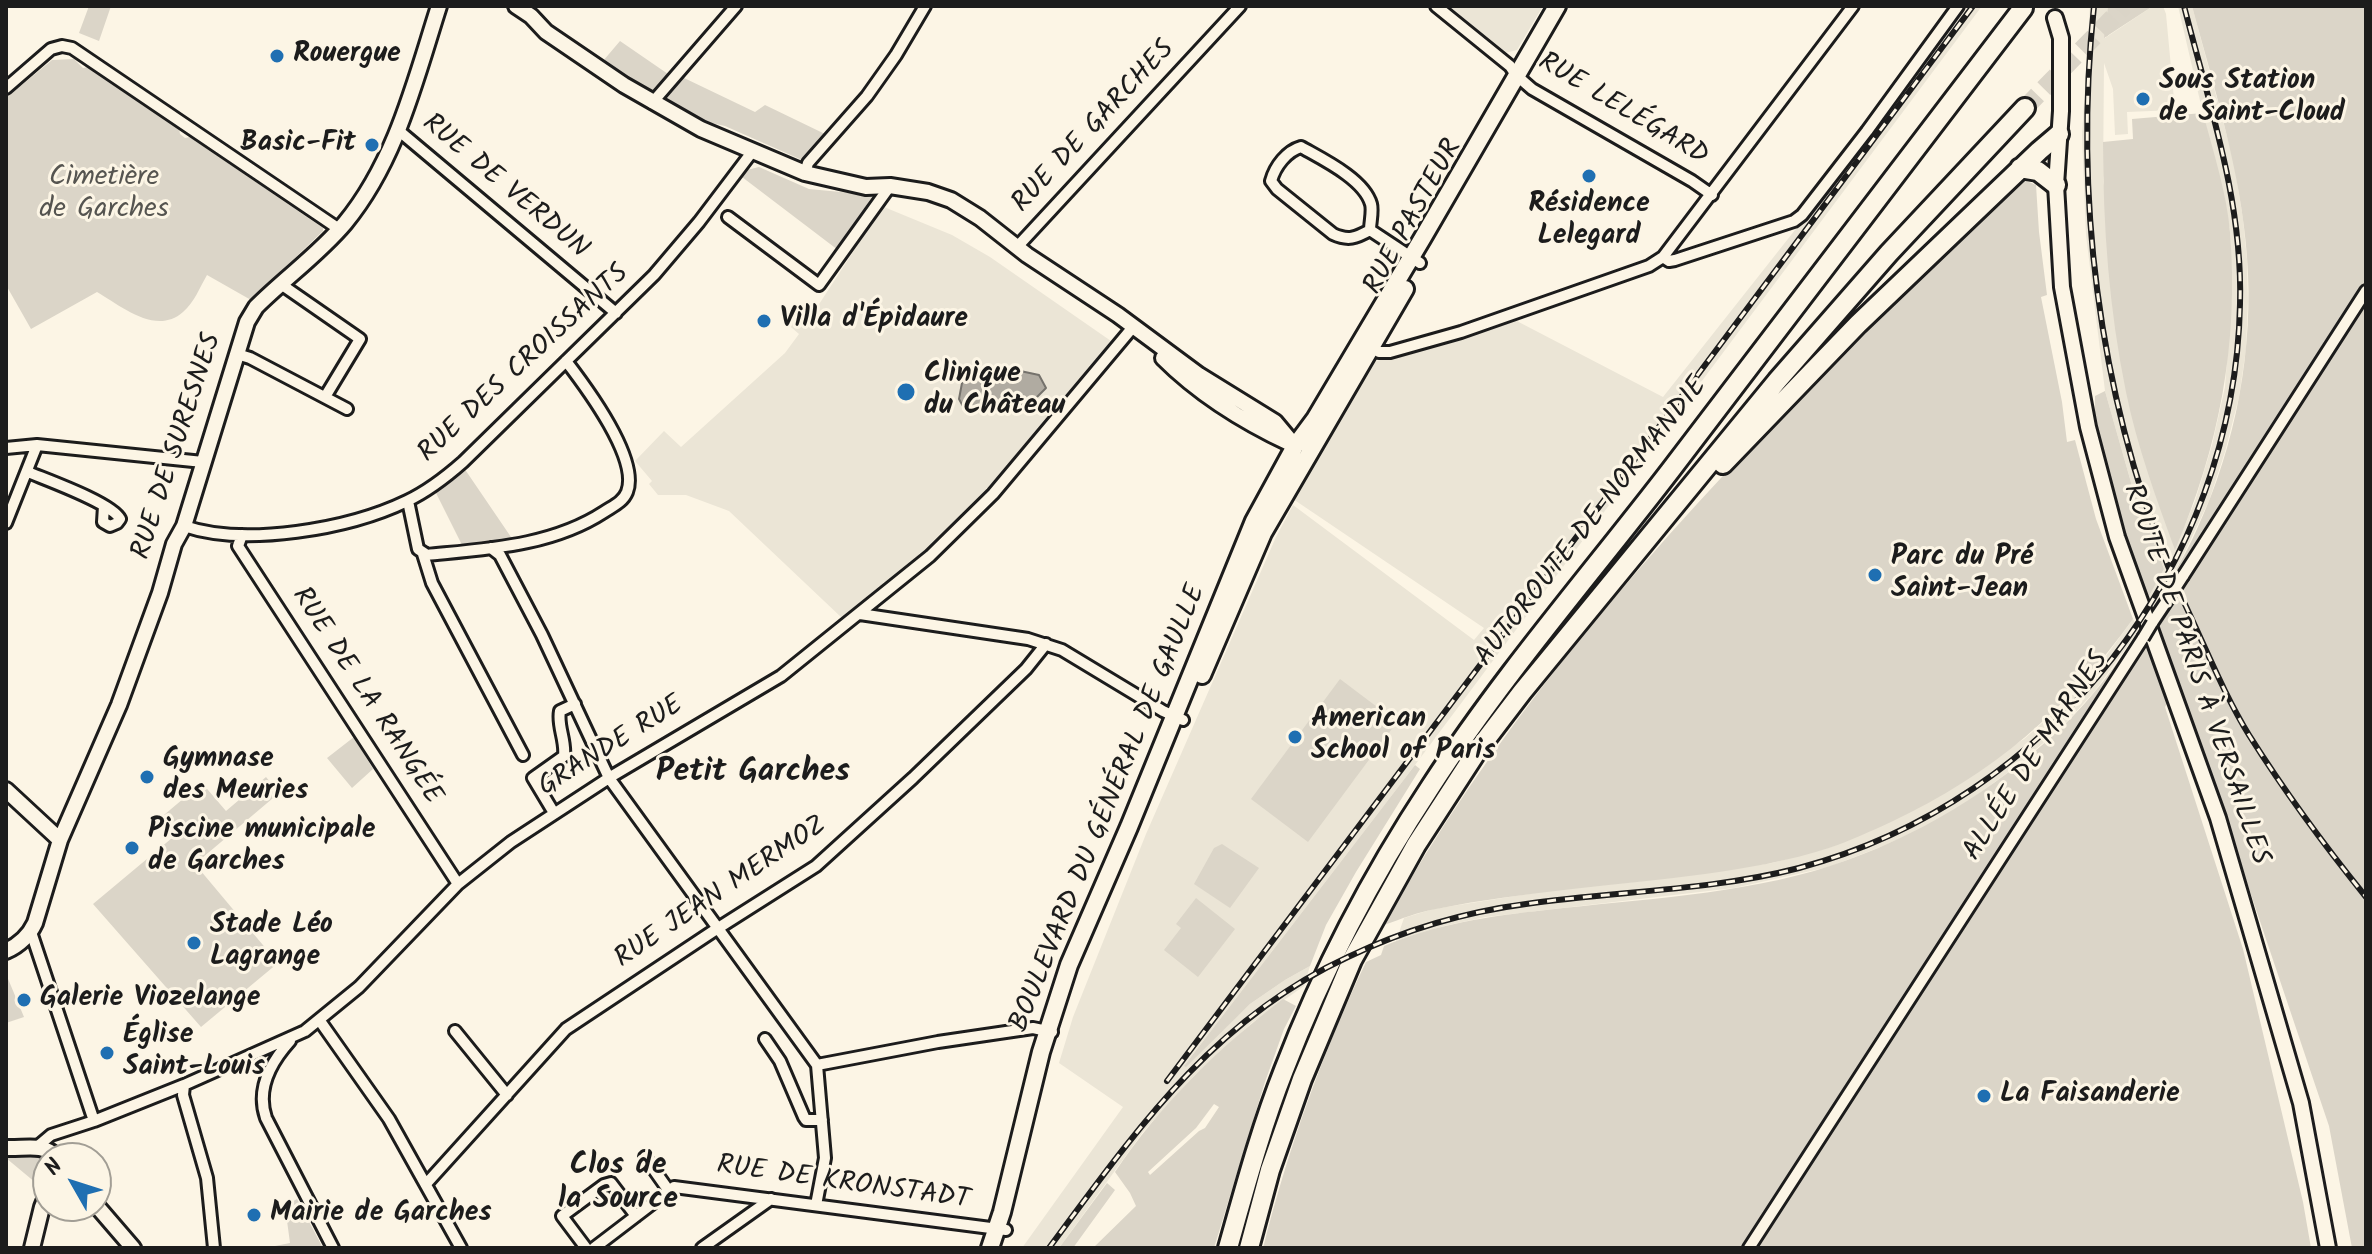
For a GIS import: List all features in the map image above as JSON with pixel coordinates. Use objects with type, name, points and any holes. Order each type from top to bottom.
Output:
[{"type":"highway","name":"AUTOROUTE DE NORMANDIE","points":[[1228,1248],[1284,1070],[1319,988],[1400,834],[1507,679],[2023,8]]},
{"type":"highway","name":"AUTOROUTE DE NORMANDIE","points":[[1249,1248],[1270,1170],[1302,1079],[1352,960],[1416,845],[1477,751],[1777,381],[1889,253],[2025,108]]},
{"type":"highway","points":[[1691,485],[1711,476],[1858,324],[2054,138]]},
{"type":"highway","points":[[2020,168],[2038,171],[2056,185]]},
{"type":"main road","name":"RUE DE SURESNES","points":[[27,935],[39,911],[60,840],[119,705],[160,593],[245,328],[256,307],[339,229],[368,190],[398,130],[439,6]]},
{"type":"main road","points":[[516,6],[546,32],[652,103],[752,152],[805,173],[866,187],[890,186],[928,192],[951,200],[1138,330],[1156,352],[1198,389],[1268,434],[1301,450]]},
{"type":"main road","points":[[533,6],[555,36]]},
{"type":"main road","name":"RUE PASTEUR","points":[[1301,450],[1315,419],[1415,261],[1520,78],[1557,6]]},
{"type":"main road","name":"RUE PASTEUR","points":[[1520,78],[1567,6]]},
{"type":"main road","points":[[2054,138],[2061,111],[2061,38],[2055,12]]},
{"type":"main road","points":[[2054,138],[2055,12]]},
{"type":"main road","name":"ROUTE DE PARIS À VERSAILLES","points":[[2054,138],[2062,287],[2098,472],[2117,537],[2218,818],[2245,908],[2301,1103],[2328,1248]]},
{"type":"main road","name":"RUE PASTEUR","points":[[1301,450],[1371,347],[1415,261]]},
{"type":"main road","name":"BOULEVARD DU GÉNÉRAL DE GAULLE","points":[[1270,506],[1276,480],[1301,450]]},
{"type":"main road","name":"BOULEVARD DU GÉNÉRAL DE GAULLE","points":[[999,1248],[1069,965],[1270,506],[1301,450]]},
{"type":"main road","points":[[6,790],[60,840]]},
{"type":"main road","points":[[6,942],[27,935]]},
{"type":"main road","points":[[6,951],[27,935]]},
{"type":"main road","points":[[6,1148],[32,1146]]},
{"type":"main road","points":[[32,1248],[38,1222]]},
{"type":"main road","points":[[111,1222],[133,1248]]},
{"type":"main road","name":"BOULEVARD DU GÉNÉRAL DE GAULLE","points":[[990,1248],[1001,1230]]},
{"type":"street","points":[[652,103],[736,6]]},
{"type":"street","points":[[805,173],[808,163],[867,96],[925,6]]},
{"type":"street","name":"RUE DE GARCHES","points":[[1017,247],[1240,6]]},
{"type":"street","name":"RUE LELÉGARD","points":[[1436,6],[1510,66],[1532,89],[1712,195]]},
{"type":"street","points":[[1371,347],[1379,352],[1390,352],[1461,332],[1649,266],[1663,257],[1853,6]]},
{"type":"street","points":[[1663,257],[1669,261],[1780,226],[1802,215],[1958,6]]},
{"type":"street","points":[[6,88],[51,49],[62,46],[77,50],[339,229]]},
{"type":"street","name":"RUE DE VERDUN","points":[[398,130],[616,313]]},
{"type":"street","points":[[1301,147],[1341,171],[1361,189],[1371,205],[1370,230],[1355,238],[1333,234],[1277,189],[1271,181],[1274,172],[1291,150],[1301,147]]},
{"type":"street","name":"RUE DES CROISSANTS","points":[[184,526],[242,535],[274,534],[364,518],[408,501],[456,469],[654,275],[752,152]]},
{"type":"street","points":[[728,217],[819,285],[890,186]]},
{"type":"street","points":[[1370,230],[1415,261]]},
{"type":"street","points":[[285,287],[360,339],[325,397]]},
{"type":"street","name":"ALLÉE DE MARNES","points":[[1749,1248],[2366,291]]},
{"type":"street","name":"GRANDE RUE","points":[[43,1142],[51,1135],[184,1085],[295,1037],[320,1021],[359,987],[458,884],[511,842],[609,778],[781,676],[930,556],[993,494],[1138,330]]},
{"type":"street","points":[[237,354],[347,409]]},
{"type":"street","points":[[423,554],[512,546],[579,526],[619,503],[628,491],[619,442],[566,361]]},
{"type":"street","points":[[6,448],[37,445],[203,462]]},
{"type":"street","points":[[6,523],[37,445]]},
{"type":"street","points":[[28,472],[104,506]]},
{"type":"street","points":[[408,501],[418,549],[423,554],[432,583],[523,755]]},
{"type":"street","name":"RUE DE LA RANGÉE","points":[[242,535],[238,546],[458,884]]},
{"type":"street","points":[[491,548],[500,555],[542,635],[609,778],[817,1065],[825,1158],[816,1205]]},
{"type":"street","points":[[860,614],[1046,644],[1062,650],[1178,718]]},
{"type":"street","name":"RUE JEAN MERMOZ","points":[[426,1184],[566,1029],[816,866],[923,769],[1026,669],[1046,644]]},
{"type":"street","points":[[554,813],[533,778],[564,756],[560,711],[575,704]]},
{"type":"street","points":[[27,935],[94,1121]]},
{"type":"street","points":[[320,1021],[389,1119],[461,1248]]},
{"type":"street","points":[[817,1065],[1033,1028],[1051,1032]]},
{"type":"street","points":[[455,1031],[507,1095]]},
{"type":"street","points":[[295,1037],[286,1045],[265,1079],[262,1105],[333,1248]]},
{"type":"street","points":[[765,1039],[780,1061],[806,1120],[822,1120]]},
{"type":"street","points":[[184,1085],[183,1095],[207,1178],[214,1248]]},
{"type":"street","points":[[594,1248],[672,1189],[645,1157]]},
{"type":"street","points":[[586,1248],[562,1216],[604,1185],[611,1183],[636,1216]]},
{"type":"street","name":"RUE DE KRONSTADT","points":[[672,1189],[1001,1230]]},
{"type":"street","points":[[702,1248],[771,1199]]},
{"type":"shaded area","points":[[1442,6],[1543,6],[1517,50],[1501,54]]},
{"type":"shaded area","points":[[1963,6],[1982,6],[1415,765],[1184,1066],[1250,1004],[1310,966],[1304,986],[1253,1022],[1193,1077],[1143,1132],[1059,1248],[1022,1248],[1123,1107],[1059,1063],[1073,1017],[1146,834],[1276,537],[1293,505],[1474,640],[1484,628],[1293,499],[1374,362],[1511,318],[1663,397],[1795,230]]},
{"type":"shaded area","points":[[2090,6],[2108,6],[2105,38],[2153,6],[2163,6],[2166,14],[2175,110],[2127,112],[2128,134],[2115,135],[2113,89],[2104,63],[2103,181],[2175,548],[2195,501],[2225,387],[2232,292],[2230,230],[2178,6],[2192,6],[2234,162],[2243,219],[2248,302],[2246,349],[2239,397],[2209,501],[2182,558],[2152,609],[2147,600],[2164,569],[2132,486],[2105,391],[2086,235],[2082,136]]},
{"type":"shaded area","name":"Clinique du Château","points":[[884,207],[952,235],[990,257],[1111,341],[995,483],[932,545],[842,618],[729,511],[686,495],[658,495],[649,484],[652,481],[635,461],[664,431],[681,447],[785,353],[799,334],[785,322],[799,306],[812,315]]},
{"type":"shaded area","points":[[1011,369],[1039,375],[1046,388],[1026,408],[966,412],[959,399],[962,383],[979,373]]},
{"type":"shaded area","points":[[2133,619],[2139,630],[2095,691],[2062,727],[1973,798],[1930,825],[1883,846],[1829,867],[1734,888],[1486,917],[1396,941],[1404,918],[1433,909],[1560,889],[1772,863],[1831,847],[1874,829],[2024,739],[2067,701]]},
{"type":"green space","points":[[89,6],[111,6],[99,41],[79,33]]},
{"type":"green space","points":[[2108,6],[2153,6],[2104,38]]},
{"type":"green space","points":[[2192,6],[2366,6],[2366,1248],[2352,1248],[2329,1126],[2180,684],[2165,707],[2243,949],[2303,1202],[2311,1248],[1263,1248],[1283,1174],[1321,1067],[1366,962],[1381,955],[1384,946],[1423,932],[1484,918],[1761,884],[1862,855],[1923,826],[1982,792],[2061,728],[2106,677],[2145,621],[2197,529],[2211,497],[2232,430],[2245,361],[2248,291],[2244,225],[2226,130]]},
{"type":"green space","points":[[620,41],[668,74],[653,92],[603,61]]},
{"type":"green space","name":"Cimetière de Garches","points":[[74,59],[83,68],[88,67],[179,129],[185,138],[190,137],[323,228],[323,231],[251,300],[207,275],[190,304],[173,319],[150,320],[97,292],[31,329],[6,285],[6,98],[52,60]]},
{"type":"green space","points":[[682,77],[755,112],[765,105],[825,134],[802,160],[725,126],[703,121],[664,101],[663,98]]},
{"type":"green space","points":[[2203,113],[2219,172],[2230,232],[2231,314],[2228,355],[2214,434],[2175,550],[2141,452],[2120,361],[2108,267],[2103,142],[2133,139],[2132,119]]},
{"type":"green space","points":[[759,167],[809,189],[873,195],[838,250],[742,177],[747,170]]},
{"type":"green space","name":"Parc du Pré Saint-Jean","points":[[2022,179],[2036,185],[2047,295],[2041,297],[2067,442],[2075,440],[2096,519],[2133,619],[2108,652],[2054,711],[1995,761],[1928,803],[1837,845],[1768,864],[1469,903],[1423,912],[1384,925],[1469,788],[1516,722],[1616,595],[1724,475],[1877,314]]},
{"type":"green space","points":[[2105,391],[2132,486],[2164,569],[2147,600],[2113,508],[2095,433],[2095,396]]},
{"type":"green space","points":[[464,468],[513,540],[462,545],[434,489]]},
{"type":"green space","points":[[1340,679],[1397,722],[1308,842],[1251,799]]},
{"type":"green space","points":[[354,737],[373,769],[352,788],[327,758]]},
{"type":"green space","points":[[1415,765],[1420,769],[1326,925],[1310,966],[1250,1004],[1184,1066]]},
{"type":"green space","name":"Stade Léo Lagrange","points":[[266,777],[279,793],[195,864],[278,963],[201,1027],[93,904],[172,838],[158,820],[202,783],[226,811]]},
{"type":"green space","points":[[1222,844],[1259,868],[1230,908],[1194,884],[1214,848]]},
{"type":"green space","points":[[1196,898],[1235,929],[1198,977],[1164,950],[1181,928],[1176,924]]},
{"type":"green space","points":[[6,974],[24,1017],[6,1023]]},
{"type":"green space","points":[[1283,999],[1296,1006],[1284,1029],[1265,1082],[1214,1248],[1093,1248],[1136,1206],[1115,1172],[1132,1147],[1192,1079]],"holes":[[[1214,1104],[1219,1107],[1205,1128],[1150,1175],[1148,1172],[1196,1128]]]},
{"type":"green space","points":[[12,1153],[32,1154],[32,1180],[6,1158]]},
{"type":"green space","points":[[1107,1183],[1115,1190],[1073,1248],[1059,1248]]},
{"type":"green space","points":[[297,1199],[323,1248],[275,1248],[290,1243],[285,1206]]},
{"type":"tunnel","points":[[2025,108],[2124,6]]},
{"type":"railway","points":[[1167,1081],[1973,6]]},
{"type":"railway","points":[[2094,6],[2087,148],[2097,290],[2124,430],[2144,499],[2174,581],[2241,722],[2291,798],[2366,897]]},
{"type":"railway","points":[[1049,1248],[1113,1162],[1180,1083],[1216,1046],[1300,983],[1369,947],[1458,917],[1503,907],[1765,876],[1799,868],[1890,835],[1974,788],[2048,729],[2112,659],[2165,579],[2204,493],[2230,400],[2240,304],[2236,228],[2222,153],[2184,6]]},
{"type":"place","name":"Rouergue","points":[[277,56]]},
{"type":"place","name":"Sous Station de Saint-Cloud","points":[[2143,99]]},
{"type":"place","name":"Basic-Fit","points":[[372,145]]},
{"type":"place","name":"Résidence Lelegard","points":[[1589,176]]},
{"type":"place","name":"Villa d'Épidaure","points":[[764,321]]},
{"type":"place","name":"Clinique du Château","points":[[906,392]]},
{"type":"place","name":"Parc du Pré Saint-Jean","points":[[1875,575]]},
{"type":"place","name":"American School of Paris","points":[[1295,737]]},
{"type":"place","name":"Gymnase des Meuries","points":[[147,777]]},
{"type":"place","name":"Piscine municipale de Garches","points":[[132,848]]},
{"type":"place","name":"Stade Léo Lagrange","points":[[194,943]]},
{"type":"place","name":"Galerie Viozelange","points":[[24,1000]]},
{"type":"place","name":"Église Saint-Louis","points":[[107,1053]]},
{"type":"place","name":"La Faisanderie","points":[[1984,1096]]},
{"type":"place","name":"Mairie de Garches","points":[[254,1215]]},
{"type":"district","name":"Petit Garches","points":[[753,775]]},
{"type":"district","name":"Clos de la Source","points":[[618,1185]]}]
